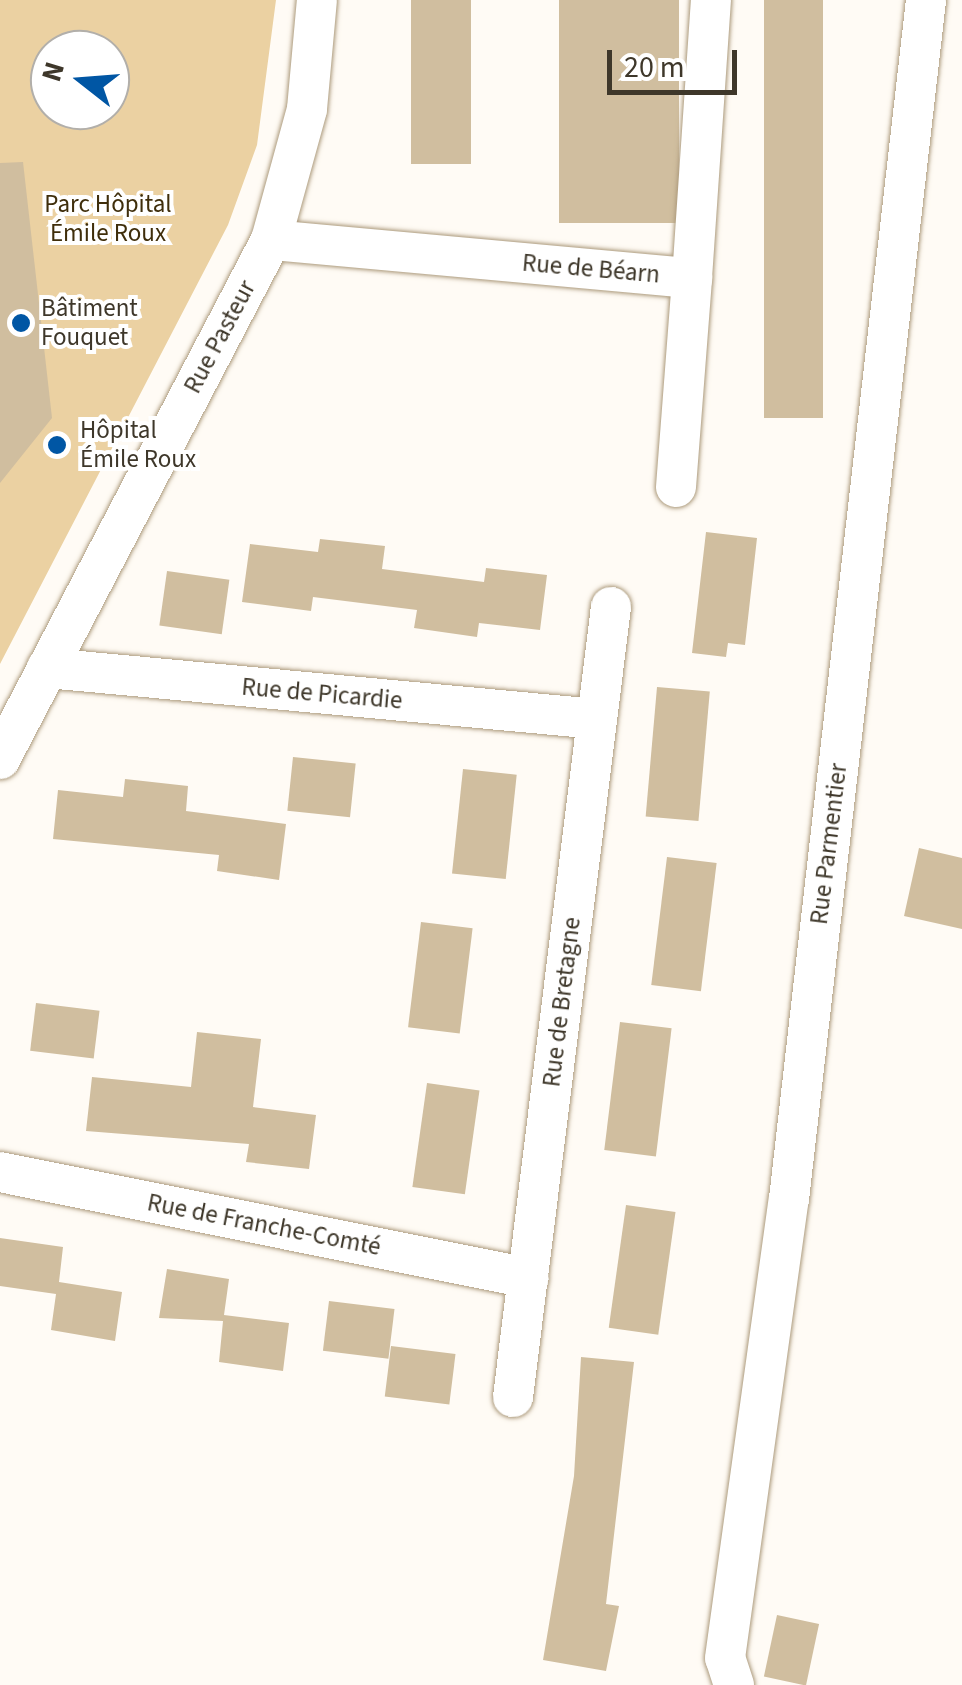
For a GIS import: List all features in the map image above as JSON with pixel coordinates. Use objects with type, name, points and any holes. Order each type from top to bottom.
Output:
[{"type":"street","name":"Rue Pasteur","points":[[0,759],[271,240],[308,109],[317,0]]},
{"type":"street","name":"Rue de Béarn","points":[[271,240],[692,278],[712,0]]},
{"type":"street","name":"Rue Parmentier","points":[[734,1685],[724,1658],[788,1199],[926,0]]},
{"type":"street","points":[[676,487],[692,278]]},
{"type":"street","name":"Rue de Bretagne","points":[[513,1398],[611,607]]},
{"type":"street","name":"Rue de Picardie","points":[[47,668],[597,719]]},
{"type":"street","name":"Rue de Franche-Comté","points":[[0,1172],[528,1278]]},
{"type":"green space","name":"Parc Hôpital Émile Roux","points":[[0,0],[276,0],[257,145],[228,225],[0,664]]},
{"type":"building","points":[[411,0],[471,0],[471,164],[411,164]]},
{"type":"building","points":[[559,0],[679,0],[679,223],[559,223]]},
{"type":"building","points":[[764,0],[823,0],[823,418],[764,418]]},
{"type":"building","name":"Bâtiment Fouquet","points":[[23,162],[52,418],[0,483],[0,163]]},
{"type":"building","points":[[706,532],[757,538],[745,645],[728,643],[726,657],[692,653]]},
{"type":"building","points":[[320,539],[385,546],[382,569],[484,582],[486,568],[547,575],[540,630],[479,623],[477,637],[414,628],[417,610],[313,597],[311,611],[242,602],[250,544],[318,552]]},
{"type":"building","points":[[167,571],[229,580],[222,634],[159,625]]},
{"type":"building","points":[[657,687],[710,692],[698,821],[646,817]]},
{"type":"building","points":[[293,757],[356,764],[350,817],[287,811]]},
{"type":"building","points":[[463,769],[517,775],[506,879],[452,873]]},
{"type":"building","points":[[125,779],[188,786],[186,811],[286,824],[279,880],[217,871],[219,855],[53,839],[58,790],[123,797]]},
{"type":"building","points":[[919,848],[962,858],[962,929],[904,916]]},
{"type":"building","points":[[667,857],[717,863],[701,991],[651,985]]},
{"type":"building","points":[[421,922],[473,928],[460,1034],[408,1027]]},
{"type":"building","points":[[36,1003],[100,1011],[94,1058],[30,1051]]},
{"type":"building","points":[[620,1022],[672,1028],[656,1156],[604,1150]]},
{"type":"building","points":[[197,1032],[261,1039],[253,1107],[316,1115],[309,1169],[246,1162],[249,1144],[86,1131],[92,1077],[191,1087]]},
{"type":"building","points":[[427,1083],[479,1090],[465,1194],[412,1187]]},
{"type":"building","points":[[626,1205],[676,1212],[658,1335],[609,1328]]},
{"type":"building","points":[[0,1238],[63,1247],[59,1282],[122,1292],[115,1341],[51,1330],[56,1294],[0,1286]]},
{"type":"building","points":[[167,1269],[229,1279],[224,1315],[289,1323],[283,1371],[219,1362],[223,1321],[159,1318]]},
{"type":"building","points":[[329,1301],[395,1309],[388,1359],[323,1351]]},
{"type":"building","points":[[391,1346],[456,1354],[449,1405],[385,1397]]},
{"type":"building","points":[[581,1357],[634,1362],[606,1604],[619,1606],[606,1671],[543,1660],[574,1476]]},
{"type":"building","points":[[777,1615],[819,1624],[806,1685],[764,1677]]},
{"type":"place","name":"Bâtiment Fouquet","points":[[21,323]]},
{"type":"place","name":"Hôpital Émile Roux","points":[[57,445]]}]
